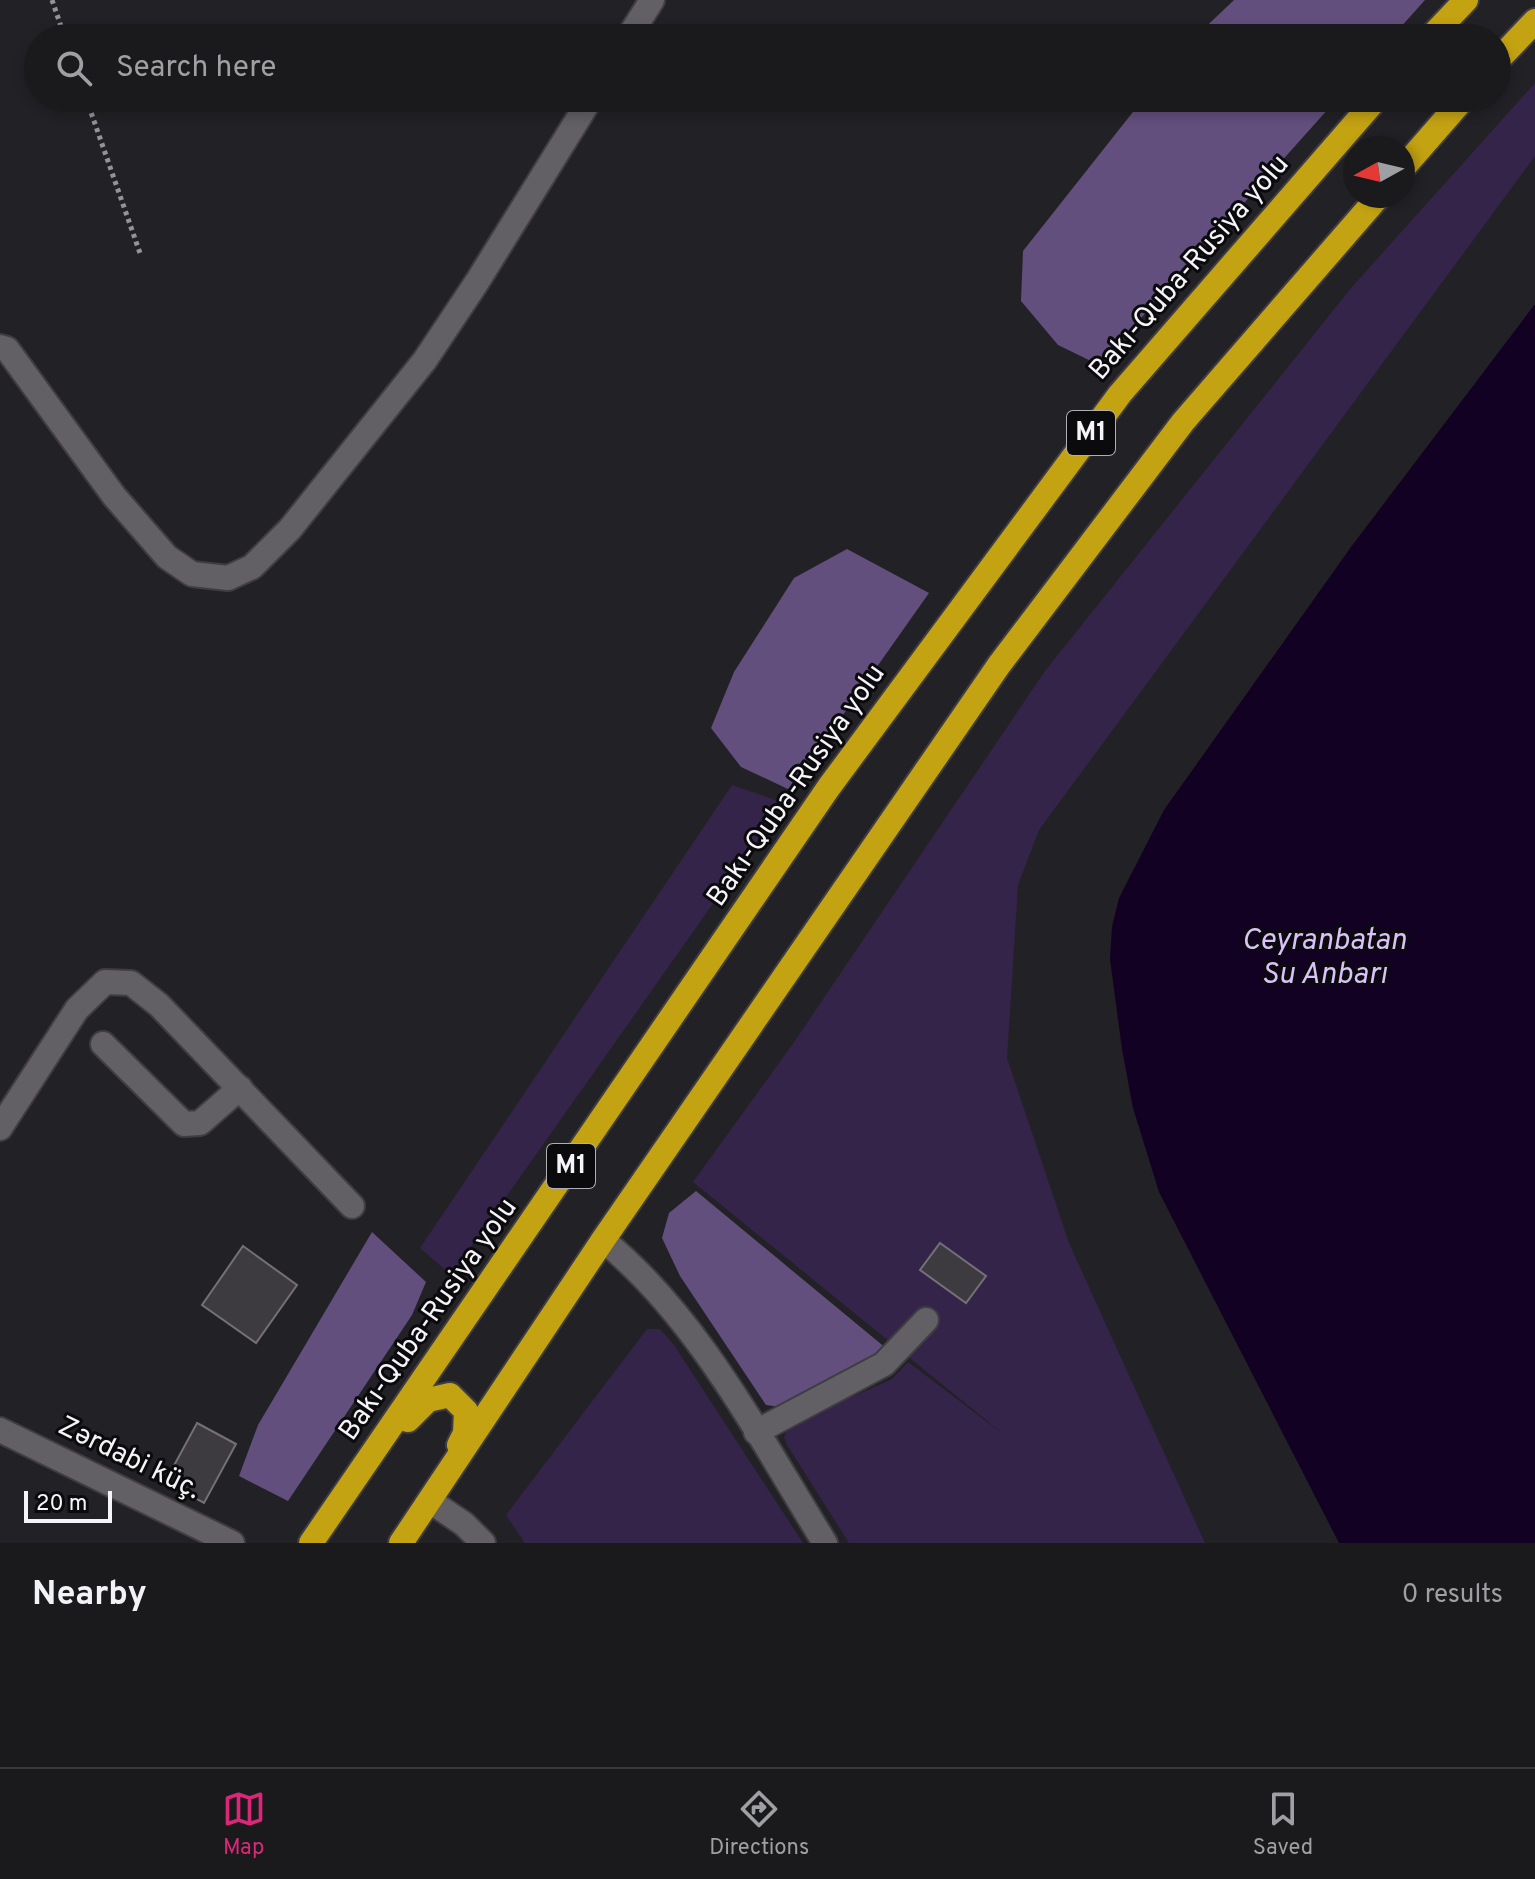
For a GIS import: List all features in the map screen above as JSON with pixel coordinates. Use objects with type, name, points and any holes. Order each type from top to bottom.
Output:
[{"type":"highway","points":[[1443,24],[1466,0]]},
{"type":"highway","points":[[1511,46],[1535,21]]},
{"type":"highway","name":"Bakı-Quba-Rusiya yolu","points":[[312,1543],[839,775],[1120,394],[1365,112]]},
{"type":"highway","points":[[1415,154],[1452,112]]},
{"type":"highway","name":"M1","points":[[401,1543],[603,1240],[999,665],[1183,422],[1369,208]]},
{"type":"highway","points":[[312,1543],[412,1415],[428,1400],[450,1395],[466,1411],[465,1433],[430,1501]]},
{"type":"street","points":[[637,24],[652,0]]},
{"type":"street","points":[[0,347],[7,349],[114,496],[167,557],[192,574],[228,578],[252,567],[290,529],[425,360],[582,112]]},
{"type":"street","points":[[0,1128],[77,1009],[105,982],[131,983],[159,1005],[352,1206]]},
{"type":"street","points":[[103,1044],[184,1124],[200,1123],[240,1088]]},
{"type":"street","points":[[603,1240],[639,1269],[660,1294],[756,1432],[825,1543]]},
{"type":"street","points":[[756,1432],[884,1364],[926,1320]]},
{"type":"street","name":"Zərdabi küç.","points":[[0,1430],[232,1543]]},
{"type":"street","points":[[430,1501],[464,1524],[483,1543]]},
{"type":"path","points":[[52,0],[60,24]]},
{"type":"path","points":[[91,112],[141,256]]},
{"type":"shaded area","points":[[1234,0],[1425,0],[1404,24],[1209,24]]},
{"type":"shaded area","points":[[1535,83],[1535,156],[1039,830],[1018,885],[1007,1058],[1069,1243],[1205,1543],[849,1543],[787,1445],[784,1437],[787,1430],[800,1420],[892,1379],[908,1362],[1007,1437],[693,1182],[792,1045],[1045,671],[1351,288]]},
{"type":"shaded area","points":[[1133,112],[1325,112],[1099,365],[1058,345],[1021,301],[1023,251]]},
{"type":"shaded area","points":[[847,549],[929,593],[790,790],[741,767],[711,728],[734,672],[794,578]]},
{"type":"shaded area","points":[[732,785],[784,803],[451,1275],[420,1248]]},
{"type":"shaded area","points":[[696,1191],[887,1349],[877,1360],[780,1407],[766,1405],[680,1276],[662,1238],[669,1213]]},
{"type":"shaded area","points":[[372,1232],[426,1282],[412,1315],[288,1501],[239,1476],[258,1425]]},
{"type":"shaded area","points":[[647,1329],[660,1329],[674,1345],[803,1543],[525,1543],[506,1515]]},
{"type":"water","name":"Ceyranbatan Su Anbarı","points":[[1535,304],[1535,1543],[1339,1543],[1159,1192],[1133,1108],[1122,1049],[1110,959],[1112,927],[1119,898],[1164,810],[1351,547]]},
{"type":"building","points":[[940,1243],[986,1276],[966,1303],[920,1270]]},
{"type":"building","points":[[243,1246],[297,1285],[256,1343],[202,1305]]},
{"type":"building","points":[[197,1423],[236,1444],[204,1503],[165,1482]]}]
